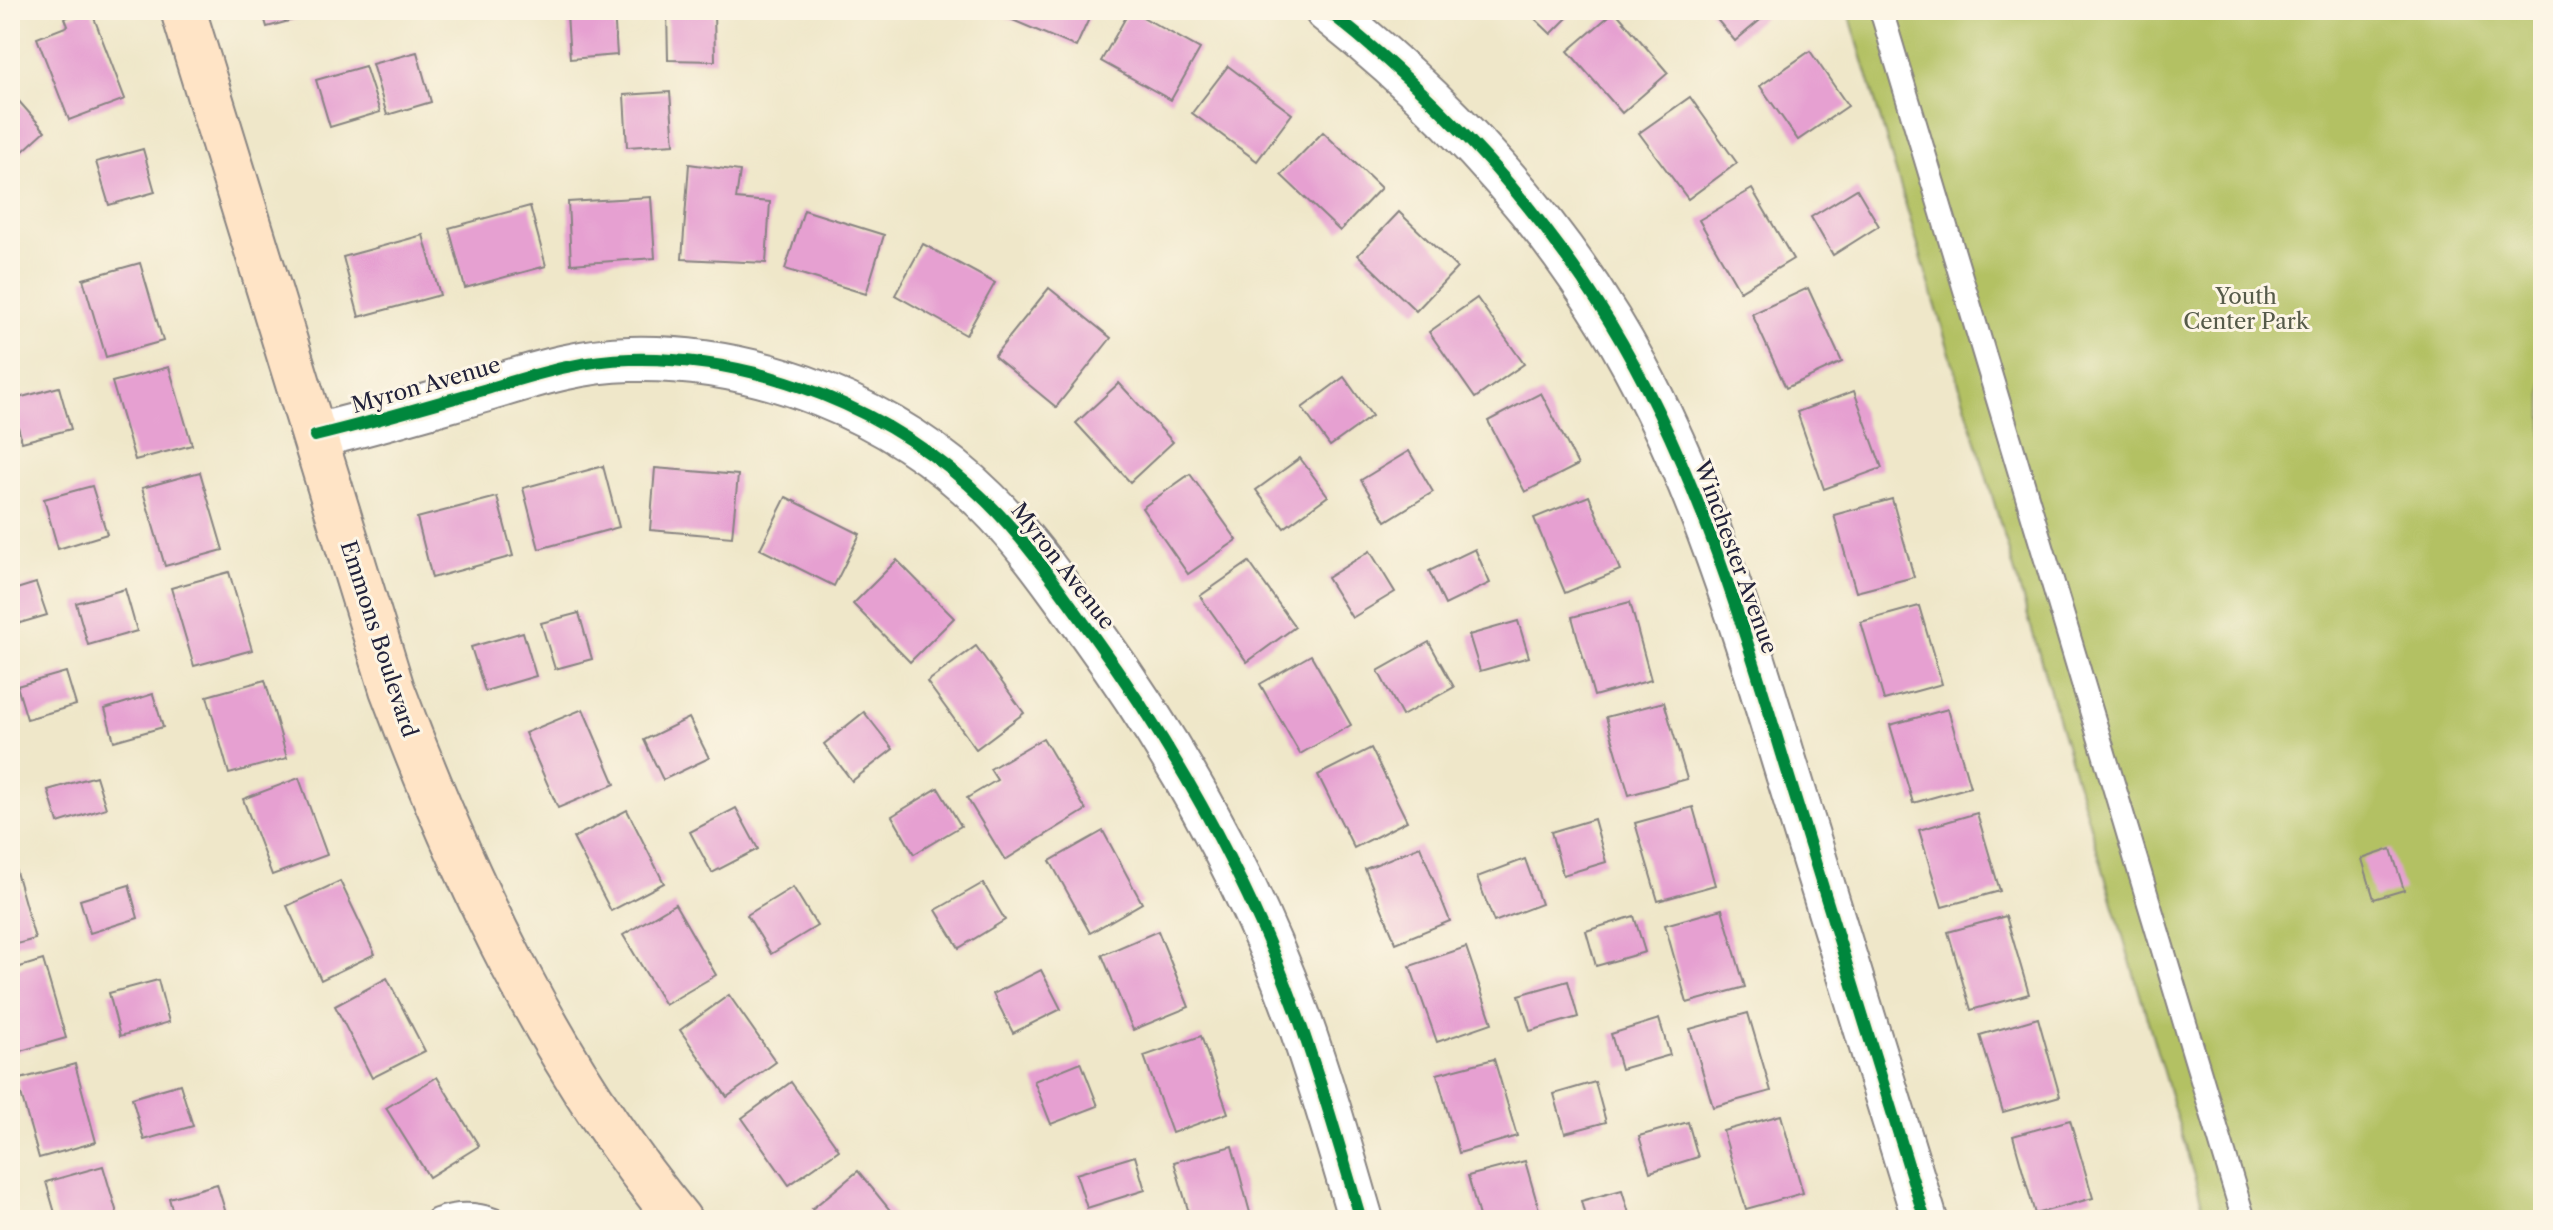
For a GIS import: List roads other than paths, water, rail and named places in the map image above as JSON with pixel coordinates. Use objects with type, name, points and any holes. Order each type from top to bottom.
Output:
[{"type":"street","name":"Emmons Boulevard","points":[[183,10],[392,689],[431,792],[479,901],[553,1038],[635,1165],[679,1220]]},
{"type":"street","name":"Winchester Avenue","points":[[1327,10],[1380,52],[1436,103],[1489,158],[1552,236],[1609,320],[1646,387],[1694,490],[1734,597],[1925,1220]]},
{"type":"street","name":"Myron Avenue","points":[[315,436],[574,363],[629,359],[680,360],[765,375],[846,404],[920,446],[986,500],[1031,551],[1130,686],[1194,790],[1261,926],[1296,1011],[1361,1220]]},
{"type":"lane","points":[[1881,10],[2244,1220]]},
{"type":"lane","points":[[437,1220],[477,1214],[494,1220]]},
{"type":"park label","name":"Youth Center Park","points":[[2246,308]]}]
